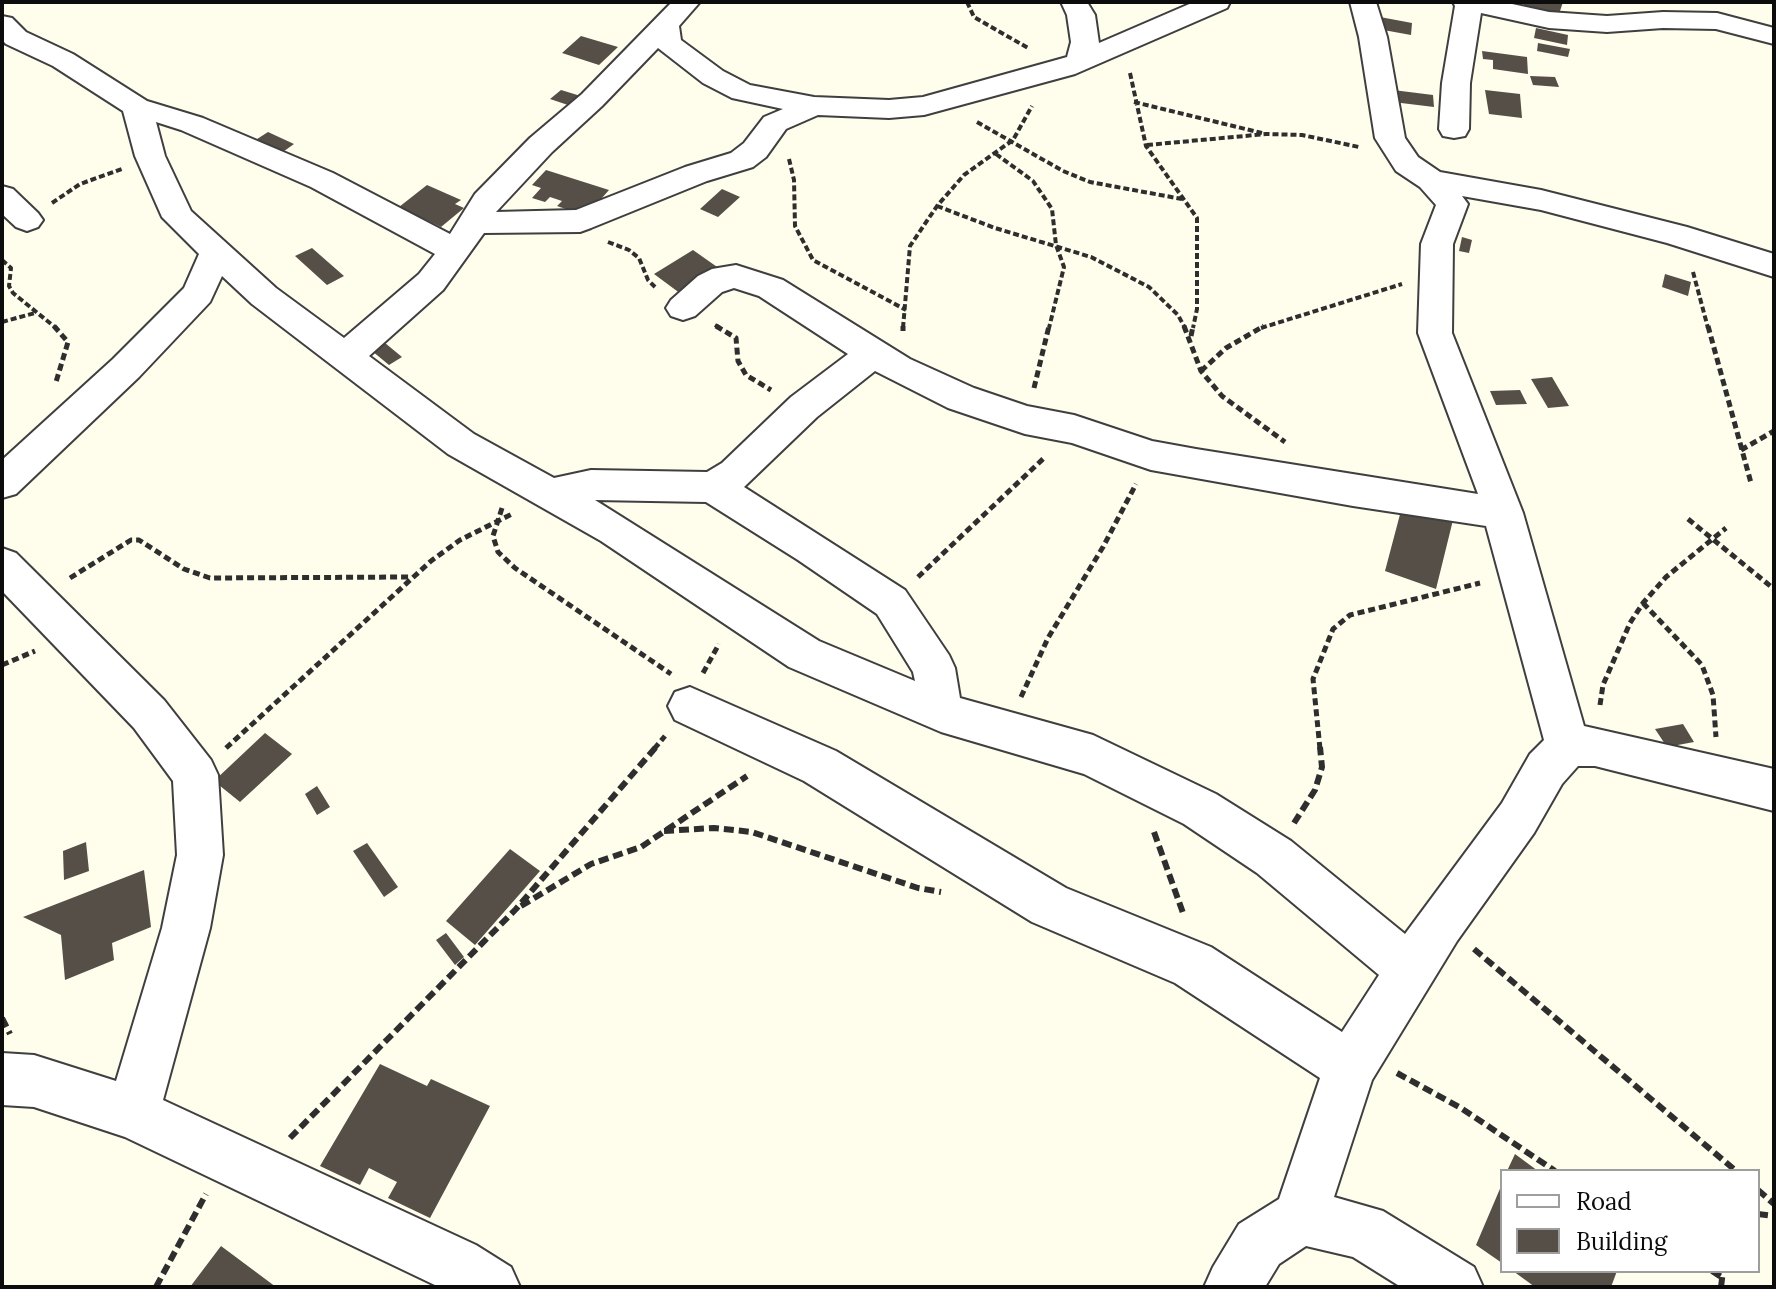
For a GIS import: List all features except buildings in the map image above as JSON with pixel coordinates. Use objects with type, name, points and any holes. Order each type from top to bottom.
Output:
[{"type":"street","points":[[344,357],[385,325],[431,282],[456,251],[486,201],[687,2]]},
{"type":"street","points":[[1066,67],[1085,42],[1074,2]]},
{"type":"street","points":[[665,26],[668,43],[727,85],[757,97],[801,112],[889,109],[924,106],[1066,67],[1217,2]]},
{"type":"street","points":[[1363,2],[1373,37],[1390,138],[1452,204],[1437,244],[1435,333],[1492,476],[1520,573],[1582,746]]},
{"type":"street","points":[[1454,129],[1456,83],[1481,4],[1549,20],[1607,24],[1714,12],[1774,36]]},
{"type":"street","points":[[6,15],[16,38],[63,60],[137,107],[192,124],[308,174],[456,251]]},
{"type":"street","points":[[137,107],[150,156],[178,217],[227,264],[461,444],[615,530],[804,654],[941,712],[1006,732],[1053,742],[1124,769],[1200,809],[1274,857],[1412,971]]},
{"type":"street","points":[[475,223],[580,221],[696,174],[742,160],[755,150],[771,126],[801,112]]},
{"type":"street","points":[[1419,172],[1676,235],[1774,266]]},
{"type":"street","points":[[2,196],[27,220]]},
{"type":"street","points":[[2,483],[45,446],[227,264]]},
{"type":"street","points":[[683,308],[710,284],[724,277],[747,279],[787,297],[885,361],[961,398],[1025,420],[1074,429],[1151,455],[1353,491],[1504,513]]},
{"type":"street","points":[[553,495],[571,487],[591,485],[713,487],[735,474],[804,407],[885,361]]},
{"type":"street","points":[[713,487],[891,602],[934,668],[941,712]]},
{"type":"street","points":[[2,565],[149,714],[195,775],[200,855],[186,928],[133,1113]]},
{"type":"street","points":[[694,699],[820,766],[1049,905],[1193,965],[1355,1060]]},
{"type":"street","points":[[1233,1287],[1259,1244],[1300,1217],[1355,1060],[1440,924],[1518,818],[1546,769],[1582,746],[1774,790]]},
{"type":"street","points":[[2,1079],[34,1081],[133,1113],[243,1162],[456,1265],[491,1287]]},
{"type":"street","points":[[1300,1217],[1363,1231],[1454,1287]]},
{"type":"path","points":[[885,361],[906,310],[910,246],[937,206],[964,175],[1013,140],[1066,67],[979,20],[970,12],[967,2]]},
{"type":"path","points":[[1129,42],[1130,83],[1146,146],[1197,218],[1197,309],[1190,337]]},
{"type":"path","points":[[1134,102],[1266,134]]},
{"type":"path","points":[[924,106],[974,120],[1063,171],[1090,182],[1183,199]]},
{"type":"path","points":[[801,112],[787,149],[794,180],[795,226],[813,260],[906,310]]},
{"type":"path","points":[[1146,146],[1266,134],[1302,135],[1383,152],[1419,172]]},
{"type":"path","points":[[996,154],[1033,181],[1052,209],[1056,245],[1064,267],[1025,420]]},
{"type":"path","points":[[27,220],[80,184],[150,156]]},
{"type":"path","points":[[937,206],[995,228],[1091,257],[1149,287],[1178,315],[1190,337],[1201,371],[1222,396],[1296,450]]},
{"type":"path","points":[[1676,235],[1695,276],[1751,483]]},
{"type":"path","points":[[2,260],[11,268],[9,286],[13,293],[59,330],[68,342],[45,422],[45,446]]},
{"type":"path","points":[[1201,371],[1226,348],[1264,326],[1434,274]]},
{"type":"path","points":[[2,322],[35,313]]},
{"type":"path","points":[[891,602],[1074,429]]},
{"type":"path","points":[[1741,450],[1774,431]]},
{"type":"path","points":[[1006,732],[1048,638],[1103,547],[1151,455]]},
{"type":"path","points":[[513,473],[509,492],[496,521],[494,545],[515,568],[694,699]]},
{"type":"path","points":[[195,775],[413,577],[460,540],[553,495]]},
{"type":"path","points":[[1688,519],[1774,589]]},
{"type":"path","points":[[1582,746],[1603,685],[1630,623],[1643,603],[1666,577],[1726,528]]},
{"type":"path","points":[[36,600],[131,540],[139,540],[184,569],[210,578],[413,577]]},
{"type":"path","points":[[1274,857],[1315,790],[1322,767],[1313,679],[1333,629],[1350,615],[1520,573]]},
{"type":"path","points":[[1643,603],[1702,665],[1709,679],[1720,778]]},
{"type":"path","points":[[156,1287],[243,1162],[516,909],[694,699],[710,657],[741,613]]},
{"type":"path","points":[[516,909],[591,864],[641,847],[784,749]]},
{"type":"path","points":[[1124,769],[1165,856],[1180,900],[1193,965]]},
{"type":"path","points":[[664,831],[714,828],[752,832],[918,888],[946,893]]},
{"type":"path","points":[[1440,924],[1472,947],[1734,1169]]},
{"type":"path","points":[[1355,1060],[1461,1108],[1552,1169]]},
{"type":"path","points":[[1721,1287],[1723,1274]]}]
